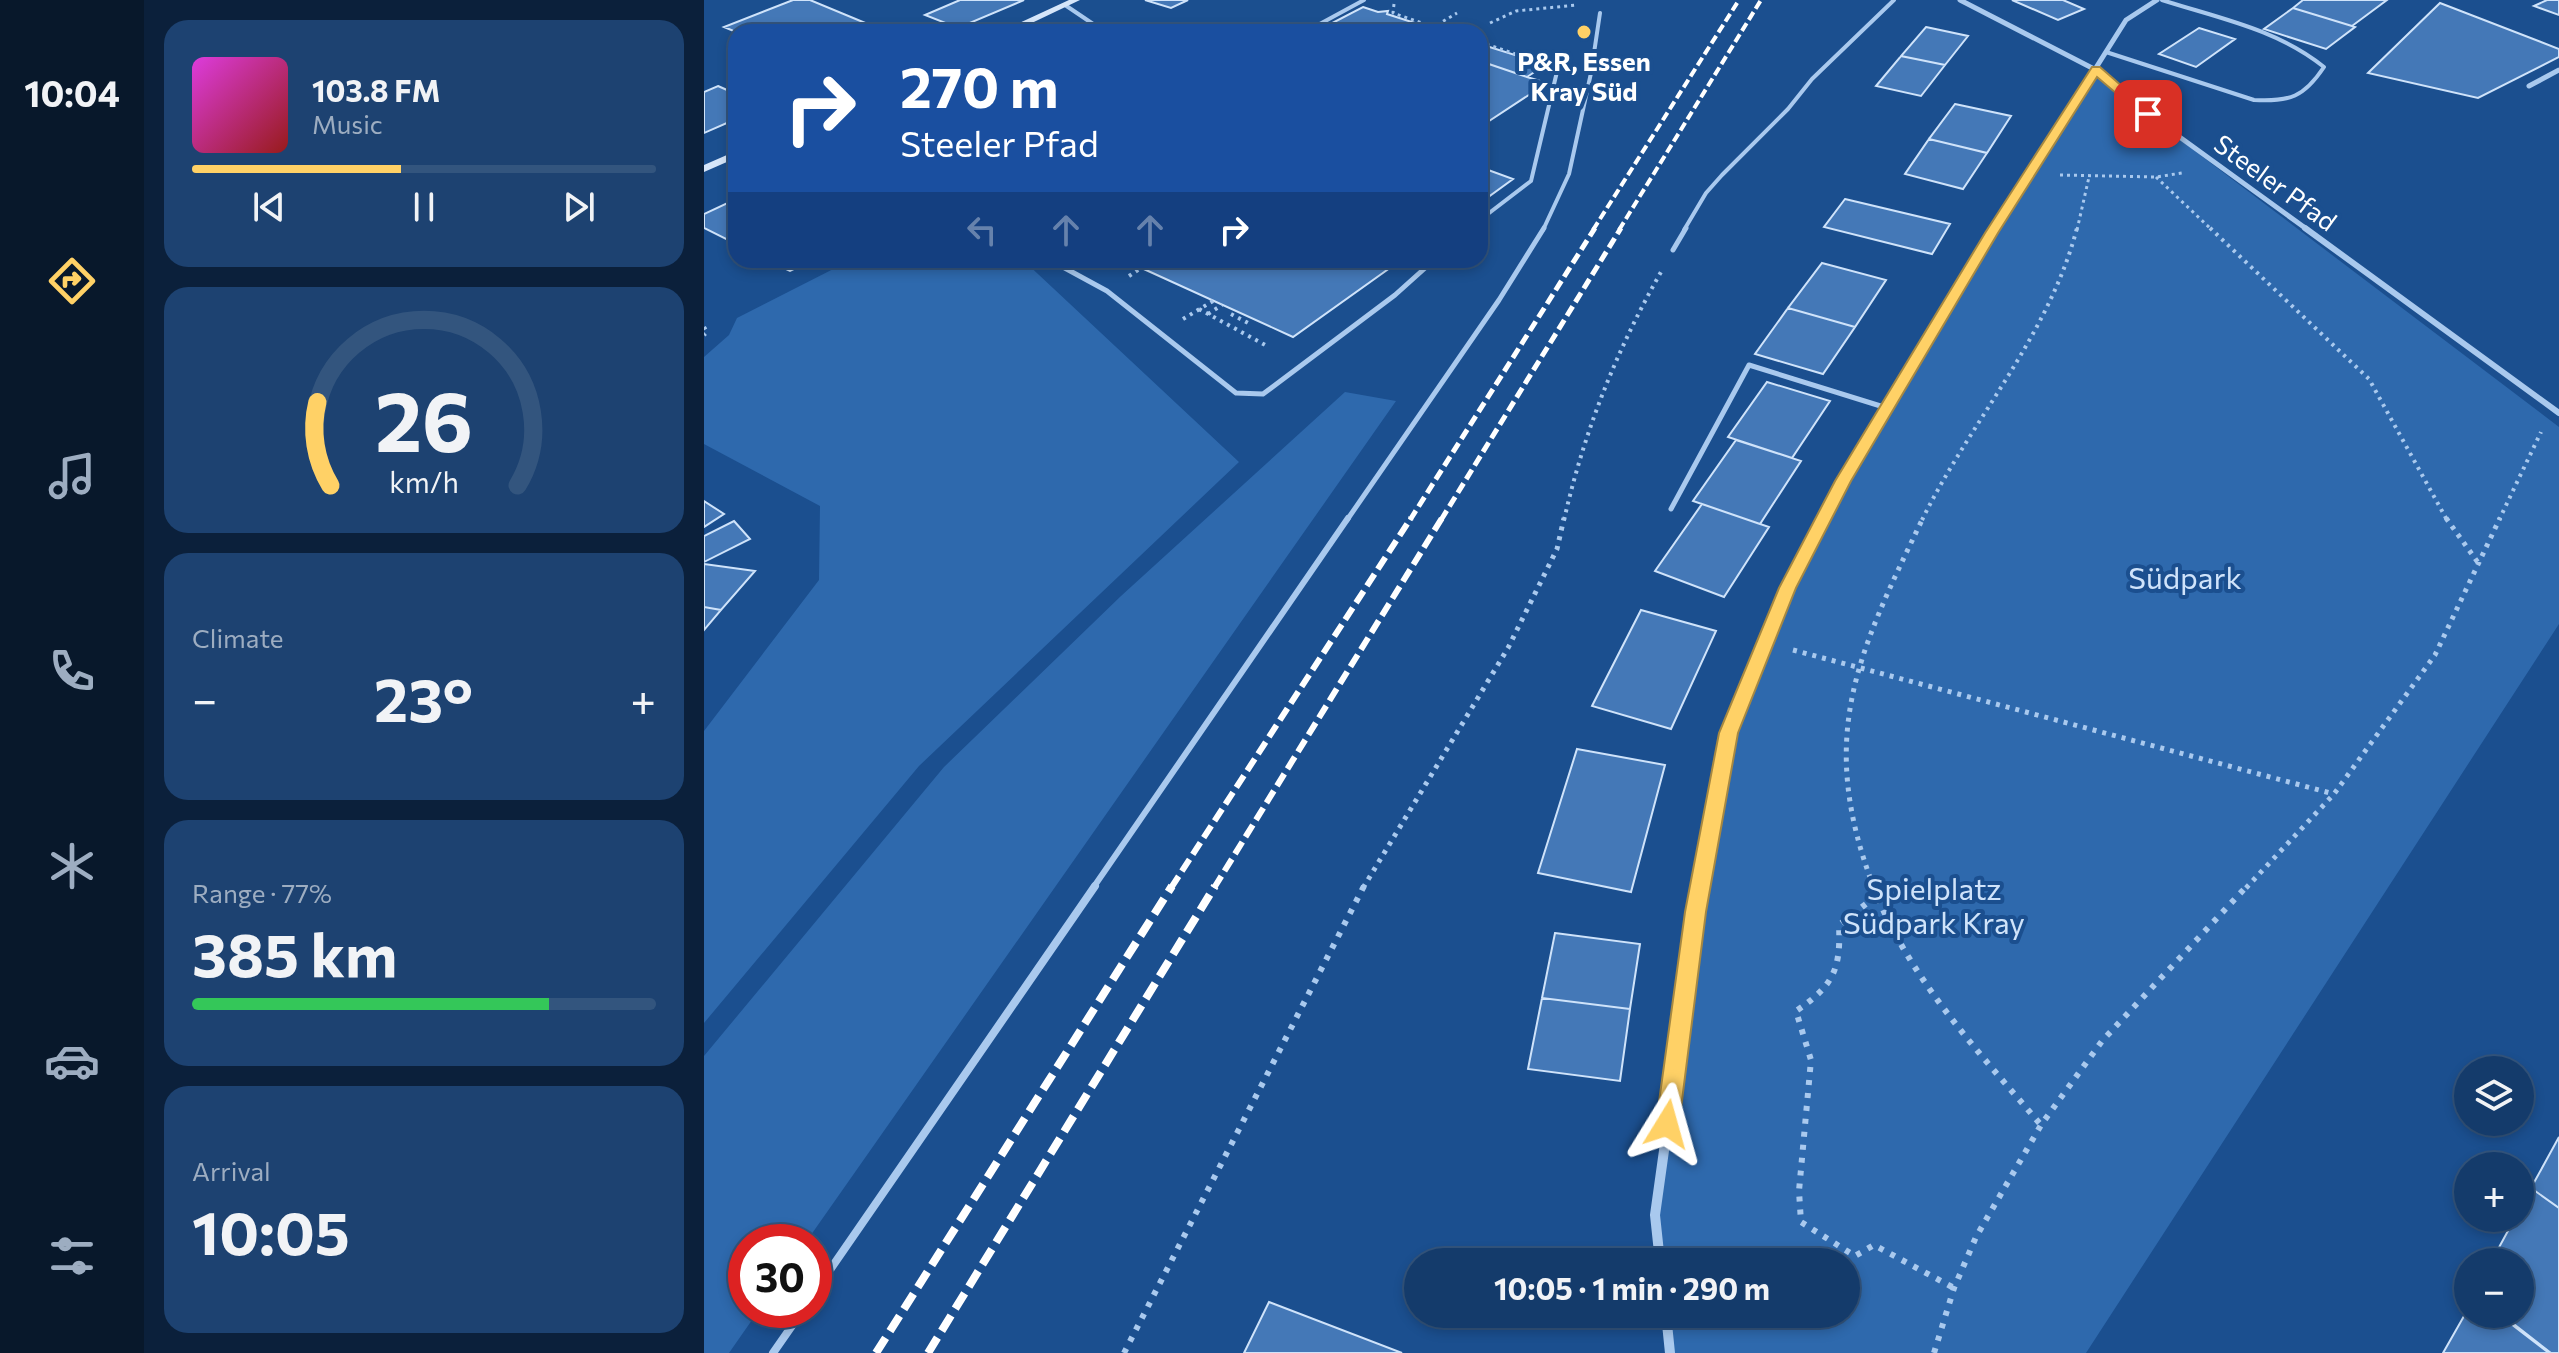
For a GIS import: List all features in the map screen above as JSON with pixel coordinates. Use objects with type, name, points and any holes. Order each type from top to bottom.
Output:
[{"type":"main road","points":[[1023,24],[1076,0]]},
{"type":"main road","points":[[704,169],[728,158]]},
{"type":"street","name":"Steeler Pfad","points":[[1960,0],[2096,70],[2123,96],[2557,410]]},
{"type":"street","points":[[1659,1248],[1655,1215],[1696,912],[1728,733],[1764,642],[1787,588],[1843,481],[1992,233],[2126,20],[2159,0]]},
{"type":"street","points":[[2529,86],[2559,70]]},
{"type":"street","points":[[1667,1328],[1670,1353]]},
{"type":"lane","points":[[1320,24],[1364,0]]},
{"type":"lane","points":[[1673,250],[1714,184],[1788,109],[1812,79],[1894,0]]},
{"type":"lane","points":[[2106,52],[2171,73],[2206,89],[2264,103],[2293,97],[2317,83],[2324,67],[2310,54],[2288,42],[2159,0]]},
{"type":"lane","points":[[1065,5],[1093,24]]},
{"type":"lane","points":[[832,1267],[1539,238],[1569,174],[1591,73],[1600,13]]},
{"type":"lane","points":[[1488,214],[1531,181],[1560,59]]},
{"type":"lane","points":[[1065,268],[1107,291],[1236,393],[1263,394],[1395,295],[1425,268]]},
{"type":"lane","points":[[1671,509],[1749,365],[1887,408]]},
{"type":"lane","points":[[773,1353],[790,1328]]},
{"type":"path","points":[[1394,4],[1393,13],[1425,24]]},
{"type":"path","points":[[1490,23],[1516,11],[1570,5]]},
{"type":"path","points":[[1439,24],[1457,13]]},
{"type":"path","points":[[1488,45],[1539,61]]},
{"type":"path","points":[[2031,174],[2156,177],[2221,168]]},
{"type":"path","points":[[2041,1125],[1946,1011],[1904,951],[1876,896],[1858,846],[1848,802],[1843,758],[1847,710],[1875,623],[1952,464],[2049,302],[2065,267],[2089,177]]},
{"type":"path","points":[[2156,177],[2369,379],[2387,406],[2459,542],[2479,564]]},
{"type":"path","points":[[1124,1353],[1366,882],[1402,817],[1508,648],[1557,549],[1575,470],[1600,396],[1633,321],[1673,250]]},
{"type":"path","points":[[1208,314],[1222,305]]},
{"type":"path","points":[[1199,309],[1267,346]]},
{"type":"path","points":[[1236,311],[1231,314],[1250,324],[1239,330]]},
{"type":"path","points":[[704,327],[707,332],[704,335]]},
{"type":"path","points":[[1934,1353],[1954,1288],[1976,1237],[2041,1125],[2102,1041],[2334,794],[2435,655],[2530,450],[2557,410]]},
{"type":"path","points":[[1764,642],[2334,794]]},
{"type":"path","points":[[1876,896],[1839,925],[1841,956],[1836,974],[1820,996],[1796,1011],[1811,1060],[1799,1191],[1801,1222],[1855,1256],[1874,1245],[1954,1288]]},
{"type":"green space","name":"Südpark","points":[[2096,76],[2559,427],[2559,624],[2086,1353],[1674,1353],[1671,1328],[1860,1328],[1860,1248],[1663,1248],[1659,1213],[1700,915],[1734,739],[1766,648],[1792,588],[1846,482],[2033,172]]},
{"type":"green space","points":[[835,268],[1032,268],[1239,462],[919,766],[704,1023],[704,731],[819,580],[820,506],[704,444],[704,357],[729,335],[737,318]]},
{"type":"green space","points":[[1345,392],[1396,401],[819,1224],[728,1224],[728,1328],[746,1328],[729,1353],[704,1353],[704,1056],[944,767],[1121,596]]},
{"type":"building","points":[[793,0],[810,0],[868,24],[732,24]]},
{"type":"building","points":[[960,0],[1024,0],[967,24],[948,24],[925,15]]},
{"type":"building","points":[[1145,0],[1188,0],[1171,8]]},
{"type":"building","points":[[2012,0],[2063,0],[2084,9],[2058,20]]},
{"type":"building","points":[[2303,0],[2387,0],[2352,26],[2293,8]]},
{"type":"building","points":[[2547,0],[2559,0],[2559,15],[2534,6]]},
{"type":"building","points":[[2440,3],[2559,49],[2559,57],[2478,98],[2368,73]]},
{"type":"building","points":[[1363,7],[1378,12],[1388,11],[1387,14],[1418,24],[1330,24]]},
{"type":"building","points":[[2293,8],[2355,27],[2326,49],[2264,29]]},
{"type":"building","points":[[1926,27],[1968,36],[1945,65],[1901,56]]},
{"type":"building","points":[[2199,28],[2235,39],[2196,67],[2159,54]]},
{"type":"building","points":[[1488,47],[1545,65],[1527,77],[1488,64]]},
{"type":"building","points":[[1901,56],[1945,65],[1921,96],[1876,86]]},
{"type":"building","points":[[1488,64],[1547,83],[1488,122]]},
{"type":"building","points":[[718,86],[728,90],[728,122],[704,133],[704,92]]},
{"type":"building","points":[[1955,104],[2011,116],[1987,153],[1929,139]]},
{"type":"building","points":[[1929,139],[1987,153],[1963,189],[1905,174]]},
{"type":"building","points":[[1488,170],[1513,179],[1488,197]]},
{"type":"building","points":[[1845,199],[1950,224],[1932,254],[1824,227]]},
{"type":"building","points":[[728,203],[728,240],[704,228],[704,214]]},
{"type":"building","points":[[1822,263],[1886,280],[1855,327],[1788,308]]},
{"type":"building","points":[[1142,268],[1390,268],[1293,337]]},
{"type":"building","points":[[1788,308],[1855,327],[1823,374],[1755,354]]},
{"type":"building","points":[[1767,382],[1830,401],[1792,458],[1728,437]]},
{"type":"building","points":[[1736,440],[1801,461],[1760,524],[1693,501]]},
{"type":"building","points":[[704,501],[724,514],[704,527]]},
{"type":"building","points":[[1702,504],[1769,527],[1724,597],[1655,571]]},
{"type":"building","points":[[734,521],[750,539],[704,562],[704,536]]},
{"type":"building","points":[[704,564],[755,571],[721,610],[704,607]]},
{"type":"building","points":[[704,607],[721,610],[704,630]]},
{"type":"building","points":[[1641,610],[1716,631],[1671,729],[1592,706]]},
{"type":"building","points":[[1577,749],[1665,765],[1631,892],[1538,873]]},
{"type":"building","points":[[1555,933],[1640,944],[1630,1009],[1542,998]]},
{"type":"building","points":[[1542,998],[1630,1009],[1620,1081],[1528,1069]]},
{"type":"building","points":[[2559,1137],[2559,1208],[2534,1190],[2534,1183]]},
{"type":"building","points":[[2534,1190],[2559,1208],[2559,1353],[2551,1353],[2519,1328],[2534,1328],[2534,1248],[2499,1248],[2507,1232],[2534,1232]]},
{"type":"building","points":[[1269,1302],[1402,1353],[1244,1353]]},
{"type":"building","points":[[2457,1328],[2516,1328],[2549,1353],[2443,1353]]},
{"type":"railway","points":[[1593,230],[1739,0]]},
{"type":"railway","points":[[1619,230],[1761,0]]},
{"type":"railway","points":[[1410,520],[1595,228]]},
{"type":"railway","points":[[1441,520],[1621,228]]},
{"type":"railway","points":[[1171,888],[1411,518]]},
{"type":"railway","points":[[1214,888],[1442,518]]},
{"type":"railway","points":[[876,1353],[1172,886]]},
{"type":"railway","points":[[928,1353],[1215,886]]},
{"type":"place","name":"P&R, Essen Kray Süd","points":[[1584,32]]},
{"type":"route","points":[[1667,1124],[1696,912],[1728,733],[1787,588],[1843,481],[1992,233],[2096,70],[2123,96],[2148,114]]},
{"type":"park label","name":"Spielplatz Südpark Kray","points":[[1934,904]]}]
